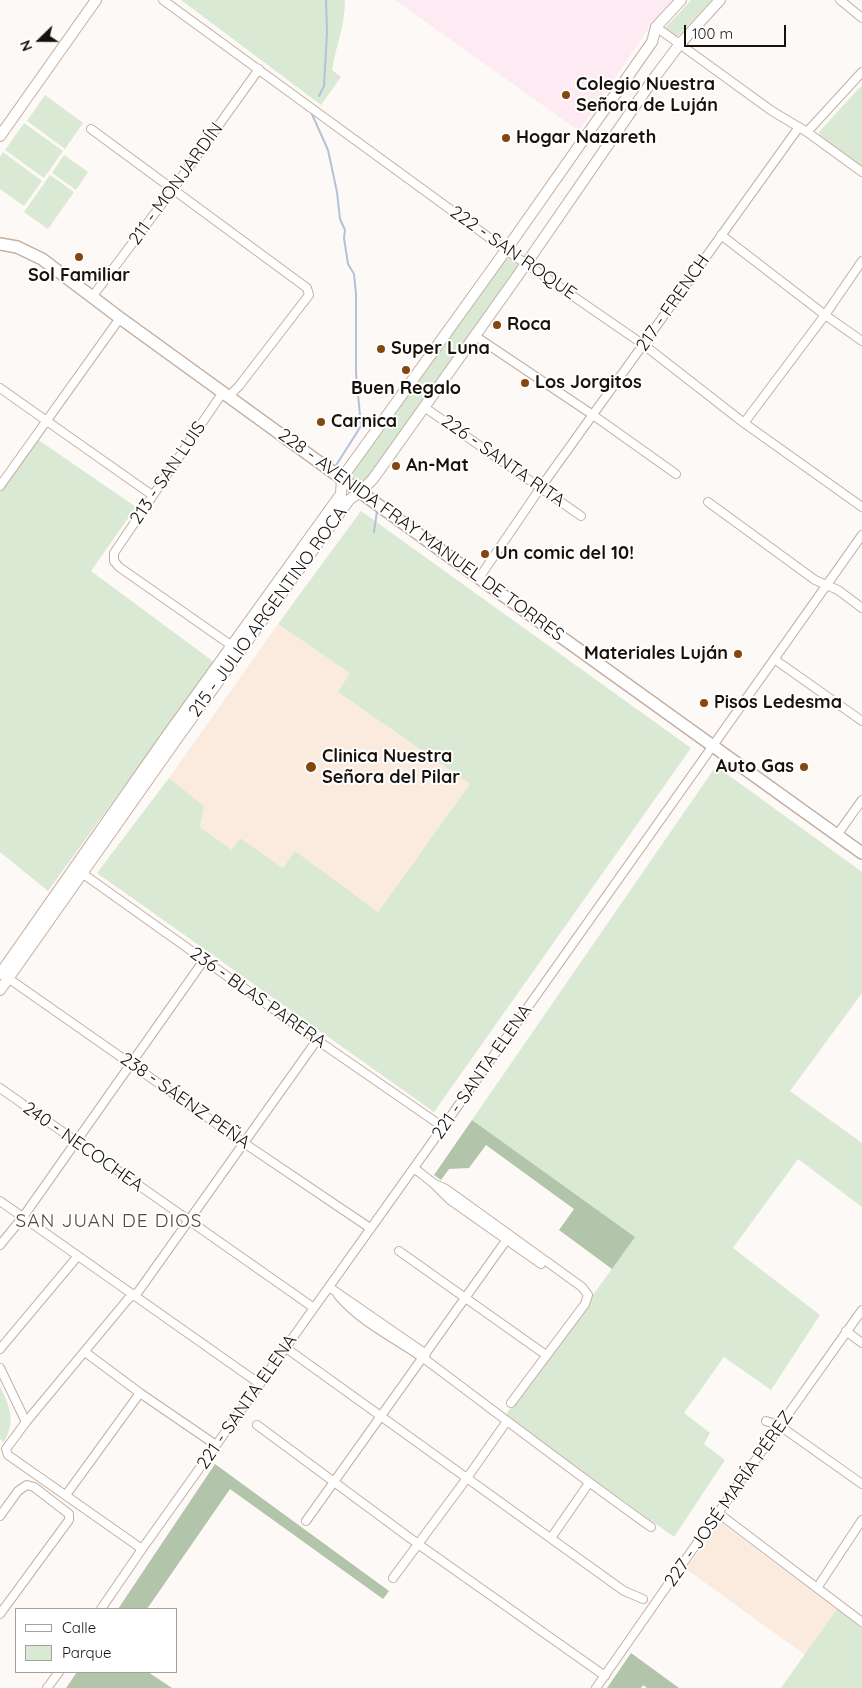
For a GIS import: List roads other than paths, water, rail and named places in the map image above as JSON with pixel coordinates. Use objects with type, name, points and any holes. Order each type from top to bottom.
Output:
[{"type":"main road","name":"228 - AVENIDA FRAY MANUEL DE TORRES","points":[[0,244],[17,247],[34,254],[478,578],[862,853]]},
{"type":"street","points":[[1,133],[96,0]]},
{"type":"street","name":"222 - SAN ROQUE","points":[[163,0],[506,250],[644,345],[744,423],[862,507]]},
{"type":"street","name":"215 - JULIO ARGENTINO ROCA","points":[[0,990],[3,975],[236,649],[341,494],[342,478],[506,250],[652,42],[656,27],[681,0]]},
{"type":"street","name":"215 - JULIO ARGENTINO ROCA","points":[[236,649],[349,500],[373,479],[526,264],[652,81],[679,45],[720,0]]},
{"type":"street","points":[[840,0],[862,18]]},
{"type":"street","points":[[656,27],[772,111],[807,132],[862,172]]},
{"type":"street","name":"211 - MONJARDÍN","points":[[92,297],[259,70]]},
{"type":"street","points":[[807,132],[862,72]]},
{"type":"street","name":"217 - FRENCH","points":[[478,578],[799,127]]},
{"type":"street","points":[[91,129],[173,189]]},
{"type":"street","name":"213 - SAN LUIS","points":[[173,189],[307,288],[309,295],[239,386],[226,394],[152,495],[114,554],[114,561],[119,567],[236,649]]},
{"type":"street","points":[[721,235],[824,315],[862,341]]},
{"type":"street","points":[[744,423],[862,261]]},
{"type":"street","points":[[0,486],[120,318]]},
{"type":"street","points":[[475,336],[593,415],[676,474]]},
{"type":"street","points":[[0,388],[152,495]]},
{"type":"street","name":"226 - SANTA RITA","points":[[424,407],[582,516]]},
{"type":"street","points":[[708,502],[815,580],[838,590],[862,608]]},
{"type":"street","name":"221 - SANTA ELENA","points":[[102,1608],[862,535]]},
{"type":"street","points":[[774,659],[862,721]]},
{"type":"street","points":[[837,835],[862,800]]},
{"type":"street","name":"236 - BLAS PARERA","points":[[78,870],[443,1127]]},
{"type":"street","points":[[0,1245],[23,1217],[204,960]]},
{"type":"street","name":"238 - SÁENZ PEÑA","points":[[3,975],[244,1143],[370,1228]]},
{"type":"street","points":[[142,1549],[8,1455],[6,1450],[26,1422],[128,1299],[138,1292],[317,1040]]},
{"type":"street","name":"240 - NECOCHEA","points":[[0,1088],[188,1222],[314,1308]]},
{"type":"street","points":[[414,1168],[450,1200],[509,1238],[578,1290],[583,1296],[585,1304],[511,1403]]},
{"type":"street","points":[[0,1201],[260,1384]]},
{"type":"street","points":[[306,1521],[509,1238]]},
{"type":"street","points":[[399,1250],[546,1355]]},
{"type":"street","points":[[0,1349],[77,1256]]},
{"type":"street","points":[[329,1287],[349,1307],[425,1356],[589,1483],[651,1527]]},
{"type":"street","name":"227 - JOSÉ MARÍA PÉREZ","points":[[596,1688],[862,1310]]},
{"type":"street","points":[[846,1332],[862,1343]]},
{"type":"street","points":[[286,1348],[624,1592],[643,1599]]},
{"type":"street","points":[[85,1352],[140,1393],[216,1445]]},
{"type":"street","points":[[0,1368],[26,1422]]},
{"type":"street","points":[[66,1495],[140,1393]]},
{"type":"street","points":[[394,1578],[467,1478],[506,1420]]},
{"type":"street","points":[[766,1421],[780,1426],[862,1484]]},
{"type":"street","points":[[257,1425],[418,1544],[605,1676]]},
{"type":"street","points":[[551,1538],[589,1483]]},
{"type":"street","points":[[0,1516],[18,1491],[27,1485],[34,1487],[69,1514],[69,1520],[0,1614]]},
{"type":"street","points":[[718,1513],[862,1622]]},
{"type":"street","points":[[818,1588],[862,1520]]},
{"type":"street","points":[[47,1688],[57,1673]]},
{"type":"waterway","points":[[319,96],[324,86],[327,32],[326,0]]},
{"type":"waterway","points":[[311,112],[328,150],[337,192],[340,219],[345,230],[344,238],[348,264],[354,274],[356,294],[356,373],[361,426],[335,467]]},
{"type":"waterway","points":[[359,498],[377,511],[374,532]]},
{"type":"place","name":"Colegio Nuestra Señora de Luján","points":[[566,95]]},
{"type":"place","name":"Hogar Nazareth","points":[[506,138]]},
{"type":"place","name":"Sol Familiar","points":[[79,257]]},
{"type":"place","name":"Roca","points":[[497,325]]},
{"type":"place","name":"Super Luna","points":[[381,349]]},
{"type":"place","name":"Buen Regalo","points":[[406,370]]},
{"type":"place","name":"Los Jorgitos","points":[[525,383]]},
{"type":"place","name":"Carnica","points":[[321,422]]},
{"type":"place","name":"An-Mat","points":[[396,466]]},
{"type":"place","name":"Un comic del 10!","points":[[485,554]]},
{"type":"place","name":"Materiales Luján","points":[[738,654]]},
{"type":"place","name":"Pisos Ledesma","points":[[704,703]]},
{"type":"place","name":"Clinica Nuestra Señora del Pilar","points":[[311,767]]},
{"type":"place","name":"Auto Gas","points":[[804,767]]},
{"type":"district","name":"SAN JUAN DE DIOS","points":[[109,1221]]}]
